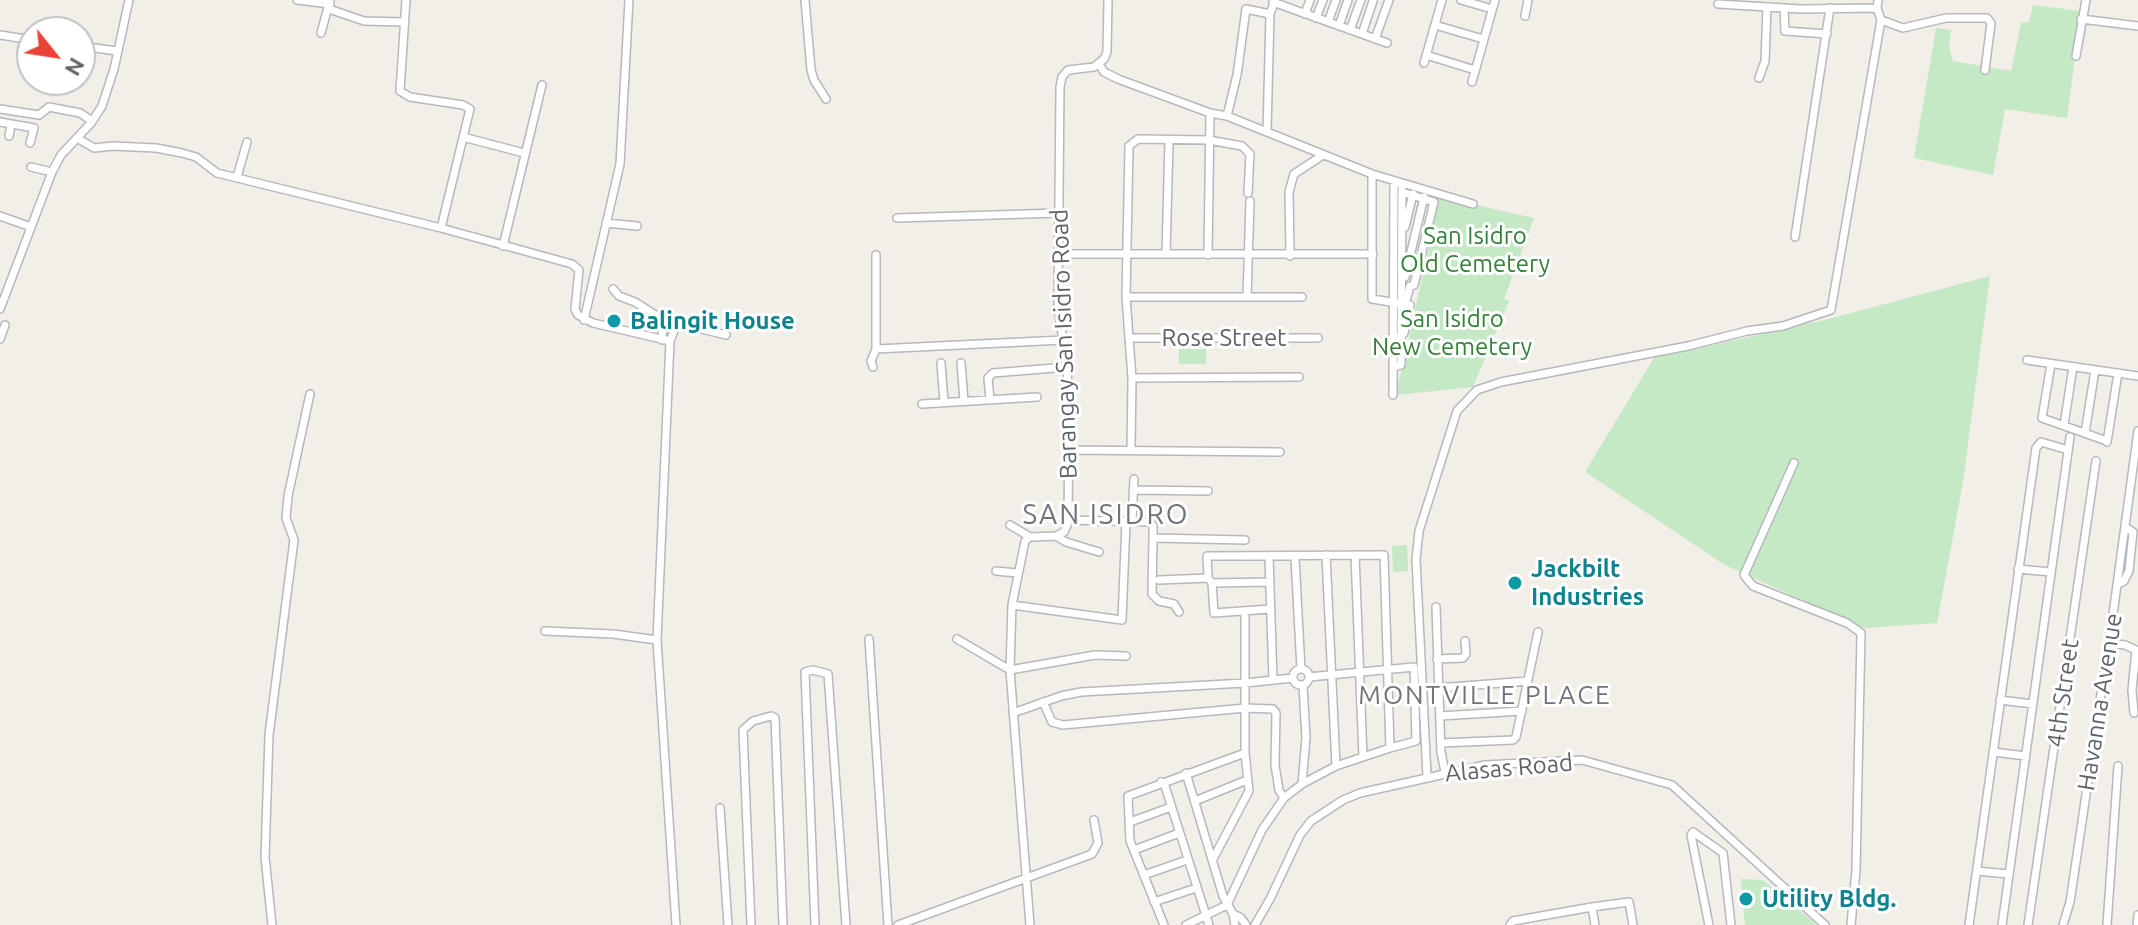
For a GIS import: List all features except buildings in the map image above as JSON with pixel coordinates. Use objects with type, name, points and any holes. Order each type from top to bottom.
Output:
[{"type":"street","points":[[0,309],[52,172],[61,155],[92,121],[105,96],[129,0]]},
{"type":"street","points":[[297,0],[330,4],[364,21],[404,22]]},
{"type":"street","points":[[406,0],[400,91],[410,97],[468,106],[470,114],[441,228]]},
{"type":"street","points":[[584,320],[622,153],[629,0]]},
{"type":"street","points":[[805,0],[811,70],[826,99]]},
{"type":"street","points":[[1108,0],[1107,52],[1099,64],[1104,72],[1324,154],[1434,202],[1419,265],[1400,302]]},
{"type":"street","points":[[1293,9],[1297,0]]},
{"type":"street","points":[[1305,14],[1310,0]]},
{"type":"street","points":[[1316,18],[1323,0]]},
{"type":"street","points":[[1328,22],[1336,0]]},
{"type":"street","points":[[1339,26],[1348,0]]},
{"type":"street","points":[[1350,30],[1361,0]]},
{"type":"street","points":[[1442,0],[1425,59],[1475,70]]},
{"type":"street","points":[[1461,0],[1492,9]]},
{"type":"street","points":[[1472,82],[1495,0]]},
{"type":"street","points":[[1525,16],[1528,0]]},
{"type":"street","points":[[2076,56],[2086,0]]},
{"type":"street","points":[[1362,34],[1372,1],[1388,3],[1375,39]]},
{"type":"street","points":[[1267,132],[1270,14],[1278,2],[1387,43]]},
{"type":"street","points":[[321,33],[330,4]]},
{"type":"street","points":[[1427,776],[1416,560],[1419,531],[1457,411],[1477,390],[1501,382],[1787,325],[1831,310],[1881,20],[1878,4],[1784,8],[1718,4]]},
{"type":"street","points":[[1759,78],[1765,61],[1765,5]]},
{"type":"street","points":[[1784,8],[1783,29],[1787,32],[1827,34]]},
{"type":"street","points":[[1795,237],[1830,8]]},
{"type":"street","points":[[1227,116],[1237,75],[1246,9],[1270,14]]},
{"type":"street","points":[[1881,20],[1903,28],[1946,18],[1987,18],[1991,23],[1985,70]]},
{"type":"street","points":[[2081,19],[2138,26]]},
{"type":"street","points":[[1435,25],[1483,39]]},
{"type":"street","points":[[96,48],[117,51]]},
{"type":"street","name":"Barangay San Isidro Road","points":[[1068,520],[1067,367],[1058,307],[1062,77],[1068,70],[1087,69],[1099,64]]},
{"type":"street","points":[[503,246],[542,85]]},
{"type":"street","points":[[0,109],[39,115],[49,107],[80,113],[92,121]]},
{"type":"street","points":[[1208,255],[1210,113]]},
{"type":"street","points":[[0,122],[34,128],[30,143]]},
{"type":"street","points":[[9,136],[11,124]]},
{"type":"street","points":[[463,137],[524,153]]},
{"type":"street","points":[[77,138],[94,148],[156,148],[182,153],[196,157],[217,173],[441,228],[578,268],[575,309],[584,320],[666,340]]},
{"type":"street","points":[[1131,450],[1132,378],[1126,297],[1126,196],[1129,146],[1138,139],[1209,140],[1242,146],[1250,154],[1247,297]]},
{"type":"street","points":[[1166,254],[1169,141]]},
{"type":"street","points":[[237,177],[247,142]]},
{"type":"street","points":[[1290,256],[1289,192],[1294,174],[1324,154]]},
{"type":"street","points":[[31,167],[52,172]]},
{"type":"street","points":[[1372,174],[1372,299],[1410,305],[1397,338]]},
{"type":"street","points":[[1399,186],[1473,204]]},
{"type":"street","points":[[1393,395],[1400,302],[1399,186]]},
{"type":"street","points":[[1398,204],[1399,186]]},
{"type":"street","points":[[1400,237],[1413,194]]},
{"type":"street","points":[[1400,302],[1401,265],[1411,247],[1424,197]]},
{"type":"street","points":[[897,218],[1059,213]]},
{"type":"street","points":[[0,216],[31,227]]},
{"type":"street","points":[[606,223],[637,226]]},
{"type":"street","points":[[1400,237],[1411,247],[1423,250]]},
{"type":"street","points":[[1059,254],[1373,254]]},
{"type":"street","points":[[873,367],[871,361],[876,349],[876,255]]},
{"type":"street","points":[[1401,265],[1419,265]]},
{"type":"street","points":[[613,289],[619,296],[660,318],[666,340],[657,640],[676,925]]},
{"type":"street","points":[[1126,297],[1302,297]]},
{"type":"street","points":[[666,340],[677,323],[726,335]]},
{"type":"street","points":[[0,339],[5,325]]},
{"type":"street","name":"Rose Street","points":[[1130,338],[1318,338]]},
{"type":"street","points":[[876,349],[1063,340]]},
{"type":"street","points":[[2027,360],[2138,376]]},
{"type":"street","points":[[941,363],[944,402]]},
{"type":"street","points":[[961,363],[964,401]]},
{"type":"street","points":[[2051,364],[2042,418],[2107,441],[2118,373]]},
{"type":"street","points":[[990,400],[988,378],[993,373],[1067,367]]},
{"type":"street","points":[[2064,425],[2073,367]]},
{"type":"street","points":[[2085,433],[2095,370]]},
{"type":"street","points":[[1132,378],[1299,377]]},
{"type":"street","points":[[272,925],[265,857],[269,735],[294,540],[286,518],[288,496],[310,394]]},
{"type":"street","points":[[922,404],[1037,397]]},
{"type":"street","name":"Havanna Avenue","points":[[2063,925],[2070,902],[2138,431]]},
{"type":"street","points":[[2002,925],[2070,437]]},
{"type":"street","points":[[1969,925],[2037,445],[2041,442],[2068,450]]},
{"type":"street","points":[[1069,450],[1280,452]]},
{"type":"street","name":"4th Street","points":[[2028,925],[2096,461]]},
{"type":"street","points":[[1794,463],[1744,575],[1753,586],[1853,625],[1861,633],[1856,870],[1851,925]]},
{"type":"street","points":[[1012,605],[1122,620],[1134,479]]},
{"type":"street","points":[[1133,490],[1208,491]]},
{"type":"street","points":[[1056,536],[1064,532],[1068,520],[1150,522],[1153,526],[1152,594],[1159,601],[1174,604],[1179,612]]},
{"type":"street","points":[[1010,525],[1030,537],[1056,536],[1099,552]]},
{"type":"street","points":[[1030,537],[1025,541],[1012,605],[1010,670],[1030,925]]},
{"type":"street","points":[[1153,538],[1245,540]]},
{"type":"street","points":[[1326,555],[1336,766]]},
{"type":"street","points":[[1355,555],[1363,757]]},
{"type":"street","points":[[1270,609],[1214,613],[1207,556],[1295,558],[1384,555],[1390,748]]},
{"type":"street","points":[[1269,557],[1273,680]]},
{"type":"street","points":[[1295,558],[1301,669]]},
{"type":"street","points":[[2018,569],[2051,572]]},
{"type":"street","points":[[996,571],[1017,573]]},
{"type":"street","points":[[1159,580],[1270,582]]},
{"type":"street","points":[[1436,607],[1438,688],[1445,772]]},
{"type":"street","points":[[1213,859],[1247,795],[1245,611]]},
{"type":"street","points":[[545,631],[613,634],[657,640]]},
{"type":"street","points":[[1441,743],[1513,740],[1538,632]]},
{"type":"street","points":[[869,639],[888,925]]},
{"type":"street","points":[[957,639],[1010,670],[1095,655],[1126,656]]},
{"type":"street","points":[[1437,659],[1463,658],[1466,654],[1465,641]]},
{"type":"street","points":[[2109,643],[2136,650],[2132,690],[2134,713]]},
{"type":"street","points":[[1186,925],[1227,905],[1262,830],[1284,798],[1302,784],[1336,766],[1416,741],[1414,667],[1309,677],[1303,685],[1306,738],[1302,784]]},
{"type":"street","points":[[815,925],[805,672],[813,670],[828,674],[846,925]]},
{"type":"street","points":[[1303,685],[1295,683],[1293,678],[1296,671],[1307,671],[1309,677]]},
{"type":"street","points":[[1013,713],[1081,692],[1293,678]]},
{"type":"street","points":[[1438,688],[1528,681]]},
{"type":"street","points":[[2000,700],[2033,704]]},
{"type":"street","points":[[1043,702],[1052,722],[1063,725],[1245,708],[1270,709],[1276,713],[1275,765],[1279,790],[1284,798]]},
{"type":"street","points":[[1440,716],[1522,711]]},
{"type":"street","points":[[751,925],[743,730],[753,721],[771,716],[775,718],[783,925]]},
{"type":"street","points":[[1993,752],[2026,756]]},
{"type":"street","points":[[1164,925],[1130,841],[1128,796],[1245,753]]},
{"type":"street","name":"Alasas Road","points":[[1255,925],[1300,835],[1324,811],[1360,793],[1445,772],[1485,765],[1582,760],[1660,780],[1681,792],[1825,925]]},
{"type":"street","points":[[2107,925],[2118,766]]},
{"type":"street","points":[[1186,773],[1235,925]]},
{"type":"street","points":[[1195,801],[1247,780]]},
{"type":"street","points":[[1161,782],[1209,925]]},
{"type":"street","points":[[1130,822],[1171,807]]},
{"type":"street","points":[[720,808],[728,925]]},
{"type":"street","points":[[898,925],[1092,854],[1098,843],[1094,820]]},
{"type":"street","points":[[1709,925],[1691,835],[1693,832],[1723,853],[1731,925]]},
{"type":"street","points":[[1134,850],[1179,833]]},
{"type":"street","points":[[1144,875],[1187,860]]},
{"type":"street","points":[[1977,871],[2008,874]]},
{"type":"street","points":[[1154,902],[1196,888]]},
{"type":"street","points":[[1510,925],[1513,921],[1629,902],[1633,925]]},
{"type":"street","points":[[1592,907],[1595,925]]},
{"type":"street","points":[[1233,914],[1246,925]]},
{"type":"street","points":[[2137,925],[2138,915]]},
{"type":"street","points":[[1545,916],[1547,925]]},
{"type":"green space","points":[[2033,5],[2081,11],[2067,118],[2005,109],[1993,175],[1914,158],[1936,28],[1951,30],[1949,47],[1953,61],[2011,71],[2021,23],[2029,22]]},
{"type":"green space","points":[[1440,197],[1534,218],[1504,299],[1509,301],[1473,387],[1396,395]]},
{"type":"green space","points":[[1990,276],[1963,482],[1937,623],[1864,628],[1725,565],[1585,472],[1654,358],[1821,321]]},
{"type":"green space","points":[[1179,349],[1206,349],[1206,364],[1179,364]]},
{"type":"green space","points":[[1407,545],[1408,571],[1393,572],[1392,546]]},
{"type":"green space","points":[[1741,879],[1763,880],[1817,925],[1745,925]]},
{"type":"place","name":"Balingit House","points":[[614,321]]},
{"type":"place","name":"Jackbilt Industries","points":[[1515,583]]},
{"type":"place","name":"Utility Bldg.","points":[[1746,899]]},
{"type":"district","name":"SAN ISIDRO","points":[[1106,515]]},
{"type":"district","name":"MONTVILLE PLACE","points":[[1485,695]]},
{"type":"park label","name":"San Isidro Old Cemetery","points":[[1475,250]]},
{"type":"park label","name":"San Isidro New Cemetery","points":[[1452,333]]}]
